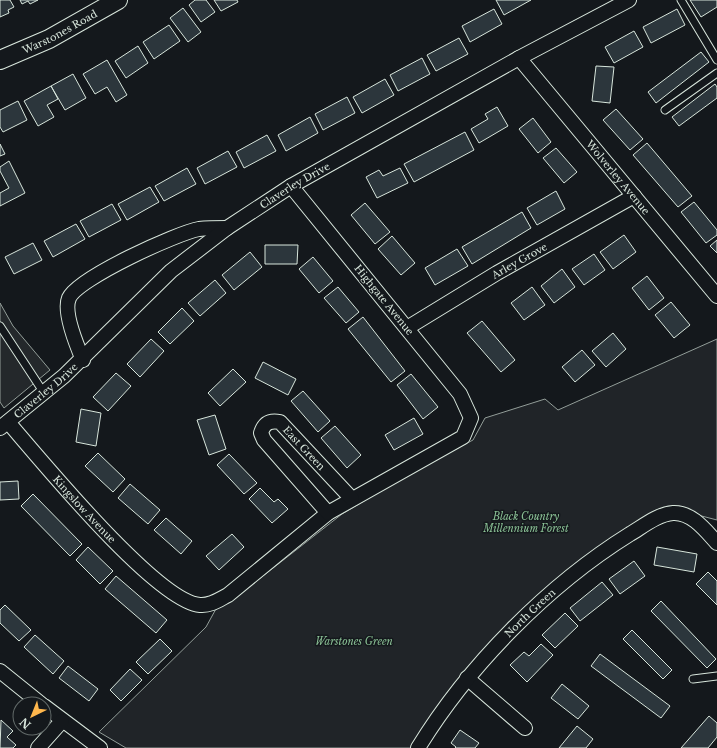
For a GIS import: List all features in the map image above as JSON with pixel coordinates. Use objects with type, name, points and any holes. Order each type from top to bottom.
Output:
[{"type":"street","name":"Warstones Road","points":[[0,60],[48,39],[118,0]]},
{"type":"street","name":"Claverley Drive","points":[[4,425],[83,360],[171,271],[227,228],[291,186],[519,58],[629,0]]},
{"type":"street","name":"Wolverley Avenue","points":[[519,58],[717,296]]},
{"type":"street","name":"Highgate Avenue","points":[[291,186],[460,394],[471,418],[463,437],[352,499]]},
{"type":"street","name":"Arley Grove","points":[[407,328],[497,274],[634,196]]},
{"type":"street","points":[[83,360],[74,338],[68,310],[69,298],[79,286],[96,275],[146,249],[198,229],[227,228]]},
{"type":"street","name":"East Green","points":[[328,513],[264,440],[261,433],[263,426],[270,422],[280,422],[352,499]]},
{"type":"street","name":"Kingslow Avenue","points":[[4,425],[86,512],[147,572],[168,590],[191,603],[200,605],[212,604],[228,595],[328,513]]},
{"type":"street","points":[[328,513],[352,499]]},
{"type":"street","name":"North Green","points":[[418,748],[431,726],[467,678],[526,617],[566,579],[613,545],[661,516],[674,513],[687,516],[702,527],[717,543]]},
{"type":"street","points":[[0,671],[31,696]]},
{"type":"street","points":[[467,678],[525,728]]},
{"type":"street","points":[[52,713],[100,748]]},
{"type":"street","points":[[38,748],[62,721]]},
{"type":"lane","points":[[681,0],[717,60]]},
{"type":"lane","points":[[665,110],[717,73]]},
{"type":"lane","points":[[0,326],[44,393]]},
{"type":"lane","points":[[693,679],[717,676]]},
{"type":"green space","name":"Warstones Green","points":[[717,339],[717,520],[671,508],[625,530],[449,693],[411,748],[126,748],[99,732],[206,627],[217,607],[231,601],[342,514],[418,469],[473,440],[485,418],[545,399],[558,410]]},
{"type":"shaded area","points":[[0,303],[13,326],[50,370],[4,408],[0,402]]},
{"type":"building","points":[[0,0],[10,0],[14,7],[8,10],[9,13],[0,17]]},
{"type":"building","points":[[20,0],[38,0],[30,4],[28,1],[22,4]]},
{"type":"building","points":[[195,0],[206,0],[215,12],[201,22],[189,5]]},
{"type":"building","points":[[214,0],[237,0],[238,2],[221,11]]},
{"type":"building","points":[[496,0],[531,0],[504,15]]},
{"type":"building","points":[[690,0],[717,0],[717,7],[701,17]]},
{"type":"building","points":[[183,8],[201,32],[188,42],[170,18]]},
{"type":"building","points":[[494,9],[502,24],[470,42],[462,26]]},
{"type":"building","points":[[677,9],[685,25],[651,43],[643,27]]},
{"type":"building","points":[[169,25],[180,41],[154,59],[143,42]]},
{"type":"building","points":[[634,31],[643,47],[614,63],[605,47]]},
{"type":"building","points":[[459,38],[468,54],[436,71],[427,55]]},
{"type":"building","points":[[138,46],[148,63],[126,78],[115,61]]},
{"type":"building","points":[[701,52],[709,62],[656,103],[648,92]]},
{"type":"building","points":[[422,58],[430,74],[398,91],[390,75]]},
{"type":"building","points":[[107,60],[127,95],[116,102],[107,87],[95,94],[83,74]]},
{"type":"building","points":[[596,66],[614,67],[610,103],[592,101]]},
{"type":"building","points":[[73,74],[86,98],[65,110],[51,86]]},
{"type":"building","points":[[385,79],[394,95],[362,113],[353,97]]},
{"type":"building","points":[[715,84],[717,87],[717,98],[679,126],[672,117]]},
{"type":"building","points":[[51,86],[58,99],[47,105],[54,117],[38,126],[24,101]]},
{"type":"building","points":[[347,97],[355,113],[323,130],[315,114]]},
{"type":"building","points":[[18,101],[27,120],[3,132],[0,127],[0,110]]},
{"type":"building","points":[[497,107],[508,126],[479,143],[471,129],[488,119],[485,114]]},
{"type":"building","points":[[616,109],[643,139],[630,150],[603,120]]},
{"type":"building","points":[[310,117],[318,133],[286,151],[278,135]]},
{"type":"building","points":[[533,118],[551,142],[538,153],[519,129]]},
{"type":"building","points":[[465,132],[474,150],[414,182],[404,164]]},
{"type":"building","points":[[267,135],[276,151],[244,168],[236,152]]},
{"type":"building","points":[[647,143],[692,196],[678,207],[633,155]]},
{"type":"building","points":[[0,144],[5,154],[0,156]]},
{"type":"building","points":[[556,148],[577,172],[564,183],[543,158]]},
{"type":"building","points":[[228,151],[237,167],[205,184],[197,168]]},
{"type":"building","points":[[9,161],[25,193],[0,206],[0,193],[9,188],[0,171],[0,167]]},
{"type":"building","points":[[187,168],[196,184],[164,201],[155,186]]},
{"type":"building","points":[[400,168],[408,183],[377,198],[366,177],[379,170],[383,176]]},
{"type":"building","points":[[150,187],[159,202],[127,220],[118,204]]},
{"type":"building","points":[[556,191],[565,209],[537,225],[527,208]]},
{"type":"building","points":[[694,202],[717,230],[717,235],[706,243],[681,212]]},
{"type":"building","points":[[365,203],[390,232],[375,244],[351,215]]},
{"type":"building","points":[[112,204],[121,220],[89,237],[80,221]]},
{"type":"building","points":[[522,212],[531,228],[472,264],[462,247]]},
{"type":"building","points":[[76,224],[85,239],[53,257],[44,241]]},
{"type":"building","points":[[624,235],[636,252],[613,269],[600,252]]},
{"type":"building","points":[[392,236],[415,263],[401,275],[378,249]]},
{"type":"building","points":[[717,240],[717,253],[710,246]]},
{"type":"building","points":[[33,243],[42,260],[14,274],[5,257]]},
{"type":"building","points":[[265,245],[298,245],[297,264],[265,264]]},
{"type":"building","points":[[457,249],[468,266],[435,285],[425,268]]},
{"type":"building","points":[[250,252],[262,267],[234,290],[222,275]]},
{"type":"building","points":[[594,254],[605,270],[584,285],[572,269]]},
{"type":"building","points":[[313,257],[333,281],[319,293],[299,269]]},
{"type":"building","points":[[562,269],[575,287],[554,303],[541,286]]},
{"type":"building","points":[[647,276],[664,298],[649,310],[632,288]]},
{"type":"building","points":[[215,280],[226,293],[200,316],[188,303]]},
{"type":"building","points":[[338,287],[359,312],[346,323],[324,298]]},
{"type":"building","points":[[532,287],[545,305],[524,320],[511,303]]},
{"type":"building","points":[[671,302],[690,325],[674,338],[655,315]]},
{"type":"building","points":[[182,308],[194,321],[170,344],[158,332]]},
{"type":"building","points":[[363,317],[405,371],[391,382],[348,329]]},
{"type":"building","points":[[482,321],[515,360],[501,372],[467,333]]},
{"type":"building","points":[[613,333],[626,349],[606,367],[592,351]]},
{"type":"building","points":[[151,339],[164,351],[140,377],[127,364]]},
{"type":"building","points":[[582,350],[595,365],[575,382],[562,367]]},
{"type":"building","points":[[263,362],[296,379],[288,395],[255,378]]},
{"type":"building","points":[[233,369],[246,382],[220,406],[208,393]]},
{"type":"building","points":[[116,373],[131,386],[108,411],[93,397]]},
{"type":"building","points":[[411,374],[438,407],[423,419],[397,385]]},
{"type":"building","points":[[303,391],[330,421],[318,432],[291,401]]},
{"type":"building","points":[[81,409],[101,413],[96,446],[76,442]]},
{"type":"building","points":[[215,415],[226,449],[209,455],[197,420]]},
{"type":"building","points":[[414,418],[423,434],[394,450],[385,435]]},
{"type":"building","points":[[335,426],[361,455],[347,468],[321,438]]},
{"type":"building","points":[[98,453],[125,479],[113,492],[85,466]]},
{"type":"building","points":[[229,454],[257,483],[244,494],[217,465]]},
{"type":"building","points":[[18,481],[19,499],[0,500],[0,482]]},
{"type":"building","points":[[130,484],[160,510],[148,524],[118,498]]},
{"type":"building","points":[[260,488],[274,502],[278,499],[288,509],[272,523],[249,499]]},
{"type":"building","points":[[33,494],[82,544],[70,556],[21,506]]},
{"type":"building","points":[[166,518],[192,541],[181,554],[154,530]]},
{"type":"building","points":[[232,534],[244,547],[219,570],[206,556]]},
{"type":"building","points":[[88,547],[113,571],[100,584],[76,560]]},
{"type":"building","points":[[657,547],[697,554],[694,572],[654,565]]},
{"type":"building","points":[[634,561],[645,576],[620,594],[609,579]]},
{"type":"building","points":[[708,572],[717,581],[717,605],[696,584]]},
{"type":"building","points":[[116,576],[167,620],[156,633],[105,589]]},
{"type":"building","points":[[602,582],[613,595],[580,621],[570,608]]},
{"type":"building","points":[[661,601],[716,659],[707,668],[651,611]]},
{"type":"building","points":[[5,605],[31,630],[19,641],[0,623],[0,610]]},
{"type":"building","points":[[565,613],[578,626],[555,648],[542,635]]},
{"type":"building","points":[[632,630],[672,670],[663,679],[623,639]]},
{"type":"building","points":[[35,635],[64,661],[53,674],[24,647]]},
{"type":"building","points":[[160,639],[172,651],[148,674],[136,662]]},
{"type":"building","points":[[541,644],[553,655],[527,682],[510,665],[524,652],[529,656]]},
{"type":"building","points":[[600,654],[670,706],[661,718],[591,666]]},
{"type":"building","points":[[68,666],[98,689],[89,701],[59,678]]},
{"type":"building","points":[[130,669],[142,680],[121,701],[110,690]]},
{"type":"building","points":[[562,684],[589,706],[578,719],[551,698]]},
{"type":"building","points":[[709,716],[717,723],[717,737],[708,748],[681,748]]},
{"type":"building","points":[[1,720],[12,730],[7,737],[16,745],[13,748],[0,748]]},
{"type":"building","points":[[577,726],[593,739],[586,748],[559,748]]},
{"type":"building","points":[[460,730],[479,743],[475,748],[455,748],[456,747],[451,743]]},
{"type":"park label","name":"Black Country Millennium Forest","points":[[526,522]]}]
